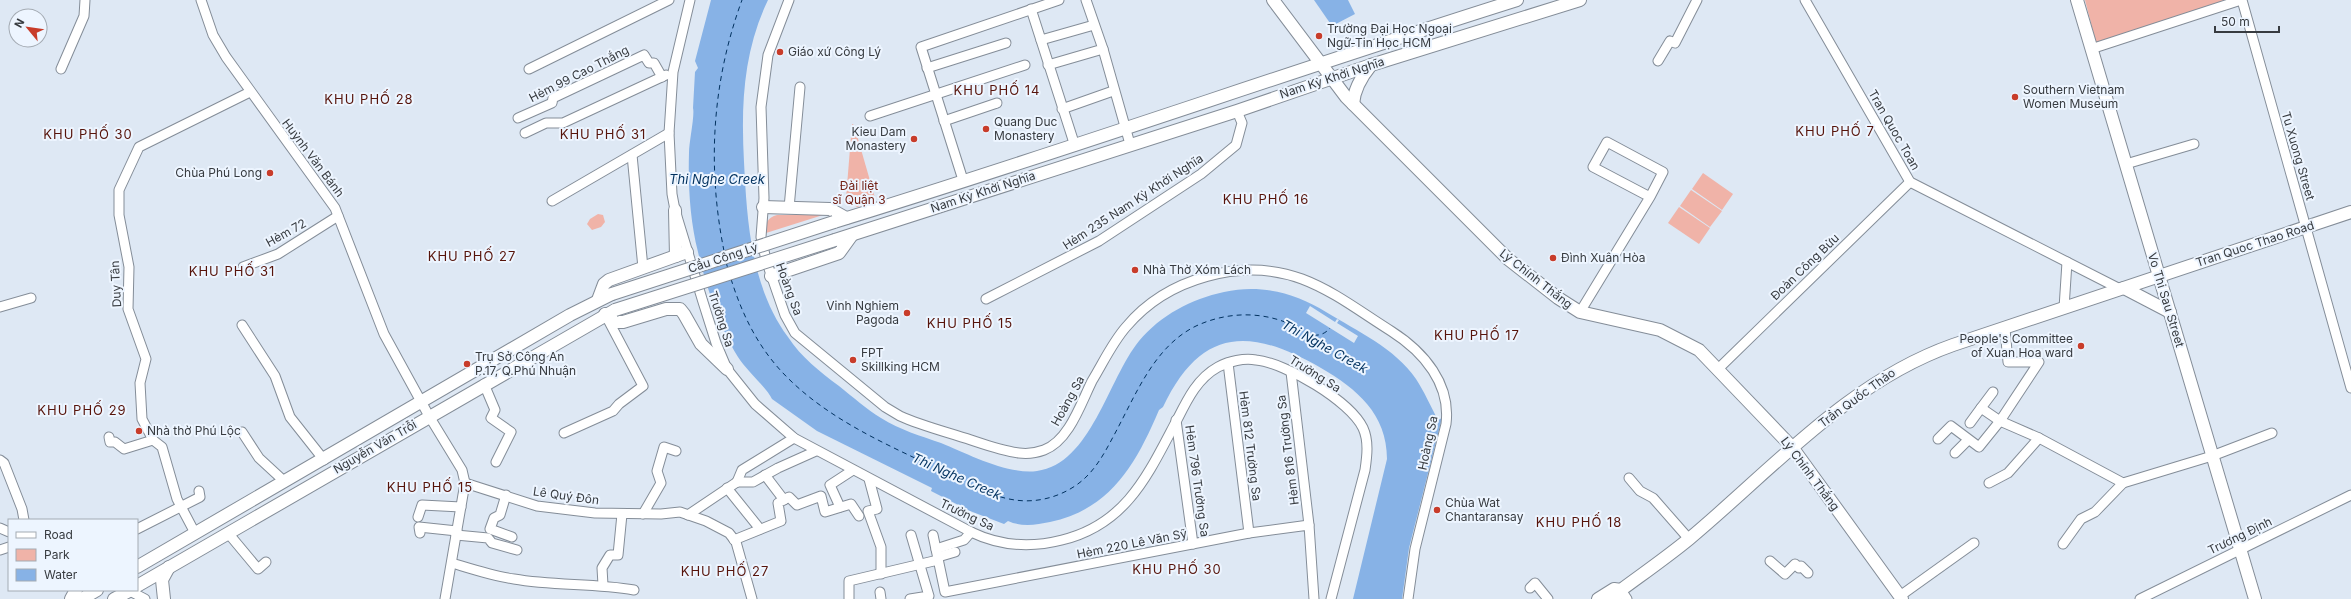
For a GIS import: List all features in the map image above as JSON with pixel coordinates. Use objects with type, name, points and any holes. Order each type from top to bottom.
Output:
[{"type":"main road","points":[[1272,0],[1320,62]]},
{"type":"main road","name":"Nam Kỳ Khởi Nghĩa","points":[[834,222],[963,180],[1075,146],[1320,62],[1516,0]]},
{"type":"main road","name":"Nam Kỳ Khởi Nghĩa","points":[[836,240],[1130,144],[1237,111],[1371,65],[1580,0]]},
{"type":"main road","name":"Vo Thi Sau Street","points":[[2077,0],[2255,599]]},
{"type":"main road","name":"Lý Chính Thắng","points":[[1320,62],[1353,104],[1508,259],[1558,298],[1580,312],[1660,330],[1699,350],[1792,447],[1901,598]]},
{"type":"main road","points":[[1353,104],[1361,78],[1371,65]]},
{"type":"main road","points":[[763,207],[830,209],[846,218]]},
{"type":"main road","points":[[881,207],[882,225]]},
{"type":"main road","points":[[675,210],[676,256]]},
{"type":"main road","name":"Tran Quoc Thao Road","points":[[2159,275],[2351,212]]},
{"type":"main road","name":"Cầu Công Lý","points":[[612,294],[834,222]]},
{"type":"main road","points":[[771,276],[839,253],[852,235]]},
{"type":"main road","name":"Cầu Công Lý","points":[[610,312],[836,240]]},
{"type":"main road","points":[[598,300],[607,282],[687,252]]},
{"type":"main road","name":"Trần Quốc Thảo","points":[[1598,599],[1614,589],[1621,596],[1792,447],[1869,386],[1900,367],[1923,356],[2122,289],[2159,275]]},
{"type":"main road","points":[[2122,289],[2170,312]]},
{"type":"main road","name":"Nguyễn Văn Trỗi","points":[[138,566],[598,300],[612,294]]},
{"type":"main road","points":[[610,312],[616,322],[623,322],[666,309],[680,309],[701,344],[727,369]]},
{"type":"main road","name":"Nguyễn Văn Trỗi","points":[[138,585],[610,312]]},
{"type":"main road","points":[[164,599],[162,580],[171,565]]},
{"type":"main road","points":[[82,599],[95,591]]},
{"type":"main road","name":"Nguyễn Văn Trỗi","points":[[114,599],[128,591]]},
{"type":"street","points":[[61,69],[84,16],[85,0]]},
{"type":"street","name":"Huỳnh Văn Bánh","points":[[201,0],[213,34],[226,58],[335,208],[384,334],[429,416]]},
{"type":"street","points":[[529,69],[668,0]]},
{"type":"street","name":"Trường Sa","points":[[690,0],[673,72],[669,133],[675,210],[716,343],[727,369],[755,404],[794,438],[971,532],[1000,543],[1034,545],[1065,539],[1097,526],[1122,507],[1138,489],[1176,420],[1198,384],[1210,372],[1228,363],[1256,359],[1275,364],[1330,396],[1352,413],[1363,428],[1367,441],[1365,470],[1331,599]]},
{"type":"street","name":"Hoàng Sa","points":[[789,0],[771,45],[762,94],[760,133],[763,207],[761,236],[771,276],[784,315],[795,333],[889,410],[906,419],[1004,450],[1025,453],[1045,450],[1062,436],[1120,335],[1142,311],[1170,292],[1206,276],[1246,270],[1289,275],[1323,289],[1412,345],[1432,368],[1445,395],[1446,424],[1415,549],[1408,599]]},
{"type":"street","points":[[963,180],[921,47],[1007,19],[1059,0]]},
{"type":"street","points":[[1086,0],[1103,49],[1113,91],[1130,144]]},
{"type":"street","points":[[1658,61],[1670,41],[1675,43],[1697,0]]},
{"type":"street","name":"Tran Quoc Toan","points":[[1805,0],[1910,182],[2122,289]]},
{"type":"street","points":[[2091,49],[2242,0]]},
{"type":"street","name":"Tu Xuong Street","points":[[2242,0],[2351,388]]},
{"type":"street","points":[[1031,9],[1075,146]]},
{"type":"street","points":[[1041,40],[1094,24]]},
{"type":"street","points":[[927,68],[1006,43]]},
{"type":"street","points":[[1048,65],[1103,49]]},
{"type":"street","name":"Hẻm 99 Cao Thắng","points":[[518,118],[552,103],[553,98],[644,54],[649,63],[654,63],[662,77]]},
{"type":"street","points":[[870,116],[1025,65]]},
{"type":"street","points":[[525,133],[546,123],[563,124],[673,72]]},
{"type":"street","points":[[789,208],[800,87]]},
{"type":"street","points":[[1062,109],[1113,91]]},
{"type":"street","name":"Duy Tân","points":[[195,533],[180,507],[162,447],[153,440],[142,419],[140,383],[146,359],[128,309],[129,267],[119,216],[119,190],[139,147],[250,92]]},
{"type":"street","points":[[944,121],[997,103]]},
{"type":"street","name":"Hẻm 235 Nam Kỳ Khởi Nghĩa","points":[[986,299],[1099,241],[1201,174],[1236,145],[1242,123],[1237,111]]},
{"type":"street","points":[[552,201],[669,133]]},
{"type":"street","points":[[1580,312],[1650,197],[1663,172],[1607,142],[1593,167],[1650,197]]},
{"type":"street","points":[[2126,164],[2194,144]]},
{"type":"street","points":[[632,155],[643,268]]},
{"type":"street","name":"Đoàn Công Bửu","points":[[1718,370],[1910,182]]},
{"type":"street","name":"Hẻm 72","points":[[243,267],[278,254],[338,216]]},
{"type":"street","points":[[2064,308],[2067,262]]},
{"type":"street","points":[[0,307],[31,298]]},
{"type":"street","points":[[564,433],[613,411],[619,404],[643,386],[610,312]]},
{"type":"street","points":[[242,325],[275,376],[290,417],[324,460]]},
{"type":"street","points":[[1938,439],[1952,426],[1968,440],[1979,447],[2000,422],[2039,362],[2008,362],[2004,329]]},
{"type":"street","name":"Hẻm 812 Trường Sa","points":[[1228,363],[1249,533]]},
{"type":"street","name":"Hẻm 816 Trường Sa","points":[[1291,372],[1309,526]]},
{"type":"street","points":[[484,384],[496,410],[491,418],[511,432],[496,462]]},
{"type":"street","points":[[1970,423],[1993,392]]},
{"type":"street","points":[[1981,408],[2000,422],[2039,438],[2123,483]]},
{"type":"street","points":[[429,416],[462,470],[465,483],[445,599]]},
{"type":"street","name":"Hẻm 796 Trường Sa","points":[[1176,420],[1193,544]]},
{"type":"street","points":[[242,432],[259,458],[285,482]]},
{"type":"street","points":[[2063,544],[2081,519],[2095,512],[2123,483],[2212,456],[2272,433]]},
{"type":"street","points":[[109,437],[110,442],[116,442],[124,449],[153,440]]},
{"type":"street","points":[[737,482],[742,470],[794,438]]},
{"type":"street","points":[[1989,483],[2008,473],[2039,438]]},
{"type":"street","points":[[1955,453],[1968,440]]},
{"type":"street","points":[[643,514],[661,483],[657,470],[664,447],[676,451]]},
{"type":"street","points":[[688,515],[737,482],[753,482],[816,451]]},
{"type":"street","points":[[0,460],[4,463],[22,509],[24,519]]},
{"type":"street","points":[[840,507],[830,485],[853,470]]},
{"type":"street","points":[[765,475],[784,500]]},
{"type":"street","points":[[1629,478],[1640,491],[1653,498],[1688,539]]},
{"type":"street","points":[[869,479],[877,509],[868,511],[881,546],[881,574]]},
{"type":"street","name":"Lê Quý Ðôn","points":[[465,483],[537,506],[622,514],[680,512],[720,527],[734,540]]},
{"type":"street","points":[[727,488],[760,529]]},
{"type":"street","points":[[138,528],[200,497],[199,491]]},
{"type":"street","points":[[506,495],[500,515],[494,518],[490,529],[512,537]]},
{"type":"street","name":"Trương Định","points":[[2140,599],[2351,495]]},
{"type":"street","points":[[752,599],[734,540],[781,520],[778,503],[789,497],[797,505],[821,496],[825,512],[851,504],[858,516]]},
{"type":"street","points":[[418,517],[422,505],[461,508]]},
{"type":"street","points":[[603,585],[602,568],[610,555],[618,555],[622,514]]},
{"type":"street","points":[[1309,526],[1314,599]]},
{"type":"street","name":"Hẻm 220 Lê Văn Sỹ","points":[[933,536],[945,592],[1249,533],[1309,526]]},
{"type":"street","points":[[420,533],[419,527],[488,538],[492,543],[517,550]]},
{"type":"street","points":[[849,599],[849,581],[921,564],[964,540],[971,532]]},
{"type":"street","points":[[228,533],[255,571],[266,562]]},
{"type":"street","points":[[910,599],[929,596],[921,564],[911,535]]},
{"type":"street","points":[[1901,598],[1974,543]]},
{"type":"street","points":[[937,555],[955,552]]},
{"type":"street","points":[[1770,561],[1785,574],[1795,564],[1799,568],[1801,566],[1808,573]]},
{"type":"street","points":[[452,564],[514,579],[579,586],[603,585],[634,590]]},
{"type":"street","points":[[1530,588],[1535,583],[1548,599]]},
{"type":"street","points":[[134,591],[145,599]]},
{"type":"green space","points":[[2085,0],[2228,0],[2096,43]]},
{"type":"green space","name":"Đài liệt sĩ Quận 3","points":[[852,124],[854,125],[875,198],[874,201],[857,207],[846,198]]},
{"type":"green space","points":[[1703,173],[1733,194],[1722,210],[1692,189]]},
{"type":"green space","points":[[1691,190],[1722,211],[1710,227],[1680,206]]},
{"type":"green space","points":[[1679,207],[1710,228],[1699,244],[1668,223]]},
{"type":"green space","points":[[598,214],[603,215],[605,222],[601,227],[592,230],[587,224],[590,219]]},
{"type":"green space","points":[[777,215],[823,215],[766,233],[767,221],[771,217]]},
{"type":"water","name":"Thi Nghe Creek","points":[[711,0],[768,0],[753,39],[744,100],[743,141],[749,230],[759,275],[766,297],[776,318],[793,344],[818,370],[870,411],[896,426],[988,463],[1014,470],[1037,471],[1056,465],[1071,453],[1085,437],[1097,418],[1128,357],[1139,341],[1157,323],[1177,309],[1212,295],[1238,290],[1264,290],[1290,295],[1314,305],[1363,333],[1386,349],[1407,368],[1416,379],[1438,420],[1442,418],[1409,548],[1402,599],[1353,599],[1387,459],[1386,443],[1376,416],[1368,404],[1358,394],[1334,376],[1295,355],[1272,346],[1250,341],[1230,342],[1211,349],[1194,361],[1178,381],[1163,407],[1159,410],[1141,448],[1119,481],[1090,507],[1071,516],[1034,525],[1023,525],[1008,521],[1004,524],[970,511],[931,491],[932,488],[817,431],[772,399],[731,346],[714,306],[705,279],[693,228],[689,190],[689,148],[693,116],[695,72],[698,68],[695,61]]},
{"type":"water","points":[[1314,0],[1348,0],[1355,14],[1332,26]]},
{"type":"pier","points":[[1310,306],[1335,322],[1337,319],[1339,320],[1337,323],[1358,336],[1354,343],[1306,313]]},
{"type":"ferry route","points":[[724,251],[715,187],[715,124],[724,62],[742,0]]},
{"type":"ferry route","points":[[726,262],[728,269]]},
{"type":"ferry route","points":[[731,279],[745,317],[765,351],[782,372],[819,404],[839,418],[882,442],[973,486],[998,496],[1023,501],[1046,499],[1061,494],[1075,486],[1087,476],[1105,451],[1147,374],[1157,360],[1181,335],[1196,326],[1218,318],[1251,315],[1274,318],[1285,322],[1302,332],[1313,335],[1323,334],[1330,328]]},
{"type":"place","name":"Trường Đại Học Ngoại Ngữ-Tin Học HCM","points":[[1319,36]]},
{"type":"place","name":"Giáo xứ Công Lý","points":[[780,52]]},
{"type":"place","name":"Southern Vietnam Women Museum","points":[[2015,97]]},
{"type":"place","name":"Quang Duc Monastery","points":[[986,129]]},
{"type":"place","name":"Kieu Dam Monastery","points":[[914,139]]},
{"type":"place","name":"Chùa Phú Long","points":[[270,173]]},
{"type":"place","name":"Đình Xuân Hòa","points":[[1553,258]]},
{"type":"place","name":"Nhà Thờ Xóm Lách","points":[[1135,270]]},
{"type":"place","name":"Vinh Nghiem Pagoda","points":[[907,313]]},
{"type":"place","name":"People's Committee of Xuan Hoa ward","points":[[2081,346]]},
{"type":"place","name":"FPT Skillking HCM","points":[[853,360]]},
{"type":"place","name":"Trụ Sở Công An P.17, Q.Phú Nhuận","points":[[467,364]]},
{"type":"place","name":"Nhà thờ Phú Lộc","points":[[139,431]]},
{"type":"place","name":"Chùa Wat Chantaransay","points":[[1437,510]]},
{"type":"district","name":"KHU PHỐ 14","points":[[997,90]]},
{"type":"district","name":"KHU PHỐ 28","points":[[369,99]]},
{"type":"district","name":"KHU PHỐ 7","points":[[1835,131]]},
{"type":"district","name":"KHU PHỐ 30","points":[[88,134]]},
{"type":"district","name":"KHU PHỐ 31","points":[[603,134]]},
{"type":"district","name":"KHU PHỐ 16","points":[[1266,199]]},
{"type":"district","name":"KHU PHỐ 27","points":[[472,256]]},
{"type":"district","name":"KHU PHỐ 31","points":[[232,271]]},
{"type":"district","name":"KHU PHỐ 15","points":[[970,323]]},
{"type":"district","name":"KHU PHỐ 17","points":[[1477,335]]},
{"type":"district","name":"KHU PHỐ 29","points":[[82,410]]},
{"type":"district","name":"KHU PHỐ 15","points":[[430,487]]},
{"type":"district","name":"KHU PHỐ 18","points":[[1579,522]]},
{"type":"district","name":"KHU PHỐ 30","points":[[1177,569]]},
{"type":"district","name":"KHU PHỐ 27","points":[[725,571]]}]
